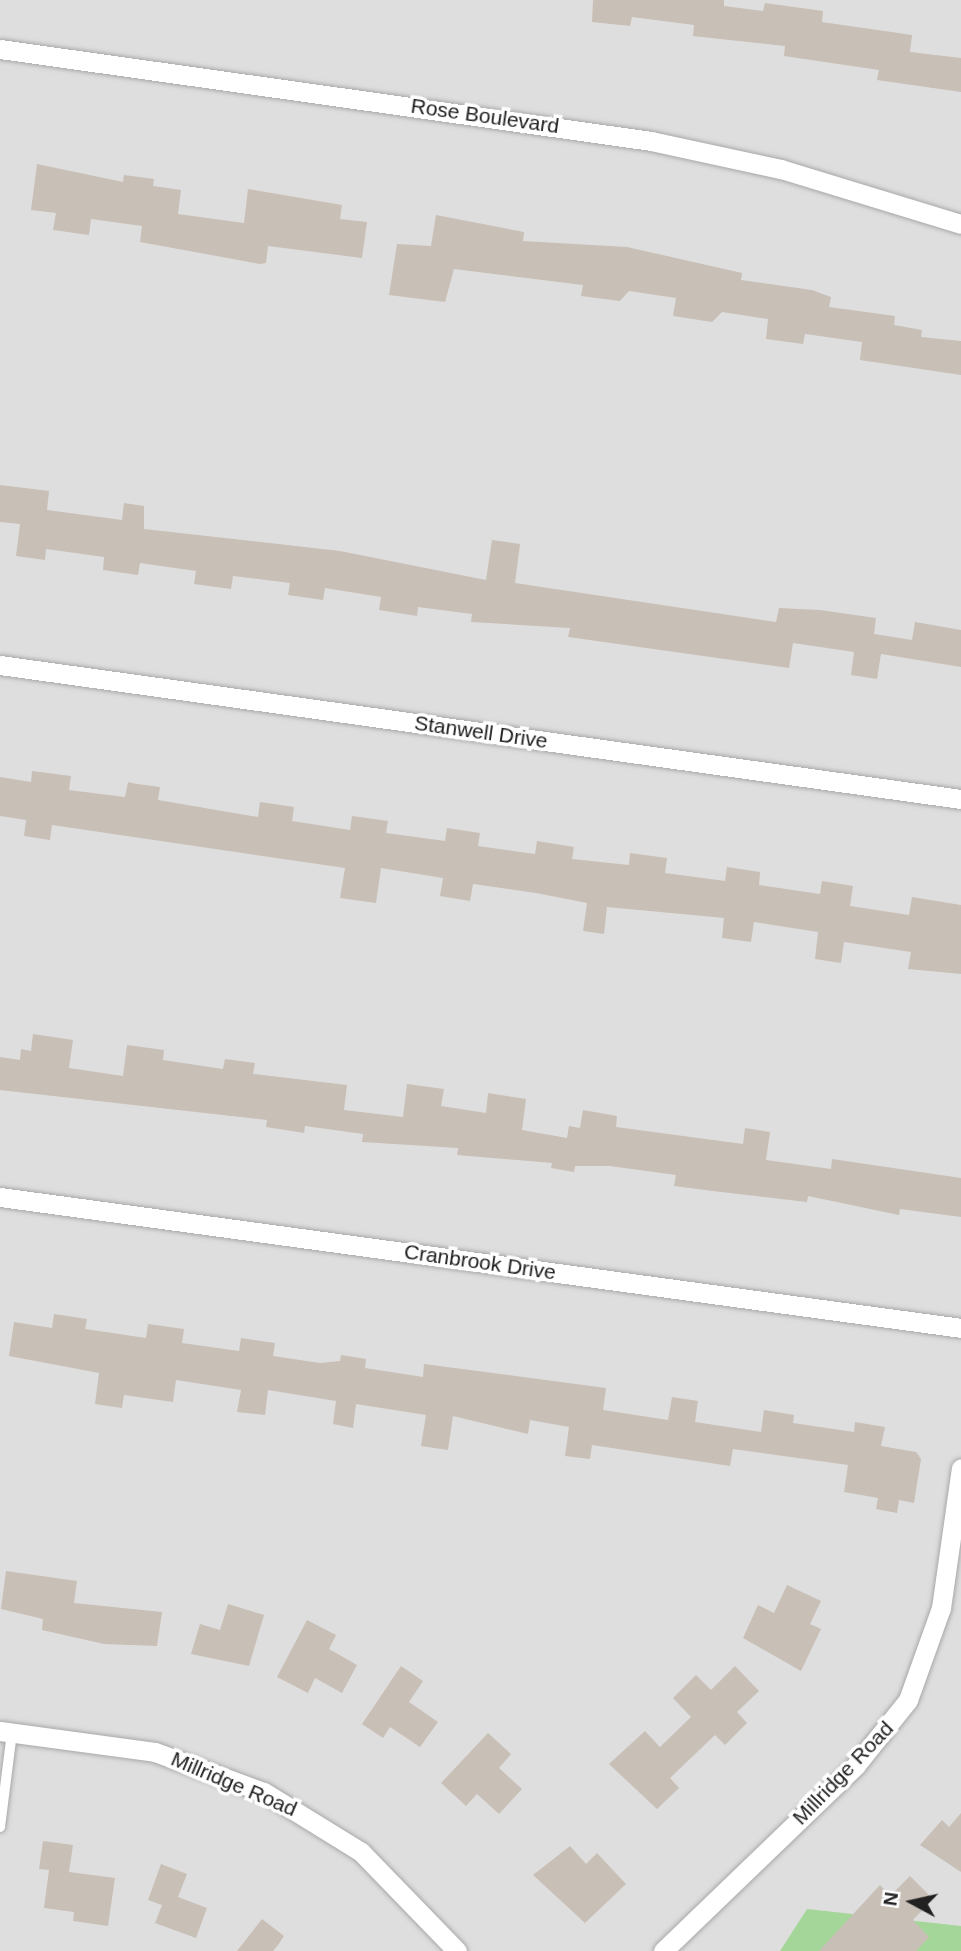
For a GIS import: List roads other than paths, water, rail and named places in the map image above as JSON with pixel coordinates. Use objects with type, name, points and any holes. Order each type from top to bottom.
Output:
[{"type":"street","name":"Rose Boulevard","points":[[0,49],[651,141],[781,169],[961,224]]},
{"type":"street","name":"Stanwell Drive","points":[[0,665],[961,799]]},
{"type":"street","name":"Cranbrook Drive","points":[[0,1196],[961,1328]]},
{"type":"street","name":"Millridge Road","points":[[663,1951],[856,1765],[908,1700],[941,1608],[961,1468]]},
{"type":"street","name":"Millridge Road","points":[[6,1732],[155,1752],[264,1792],[360,1852],[457,1951]]},
{"type":"lane","points":[[0,1827],[6,1732]]}]
